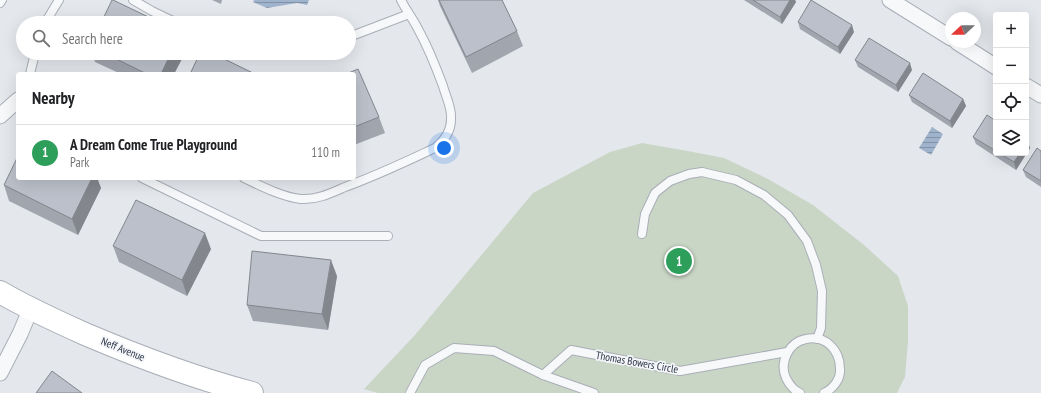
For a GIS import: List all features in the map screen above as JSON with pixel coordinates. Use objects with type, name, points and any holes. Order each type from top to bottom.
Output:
[{"type":"main road","name":"Neff Avenue","points":[[0,292],[64,325],[152,361],[252,393]]},
{"type":"street","points":[[890,0],[945,34]]},
{"type":"street","points":[[966,48],[993,65]]},
{"type":"street","points":[[1029,88],[1041,95]]},
{"type":"street","points":[[0,116],[16,102]]},
{"type":"street","points":[[0,374],[31,308]]},
{"type":"lane","points":[[49,16],[59,0]]},
{"type":"lane","points":[[133,0],[162,16]]},
{"type":"lane","points":[[249,180],[290,197],[305,199],[315,198],[359,182],[415,157],[439,145],[445,138],[450,127],[450,109],[427,47],[419,30],[400,0]]},
{"type":"lane","points":[[356,34],[409,14]]},
{"type":"lane","points":[[30,72],[33,60]]},
{"type":"lane","points":[[642,234],[645,214],[655,193],[670,180],[689,174],[702,172],[736,180],[764,195],[788,215],[807,241],[816,265],[822,291],[821,328],[817,339],[827,343],[835,350],[840,361],[840,372],[836,382],[829,391],[824,393]]},
{"type":"lane","points":[[146,180],[261,236],[388,236]]},
{"type":"lane","name":"Thomas Bowers Circle","points":[[543,375],[571,350],[680,371],[788,352],[795,344],[805,339],[817,339]]},
{"type":"lane","points":[[410,393],[425,365],[454,348],[494,351],[543,375],[594,393]]},
{"type":"lane","points":[[788,352],[784,363],[784,374],[788,384],[796,393]]},
{"type":"green space","points":[[642,143],[724,158],[768,179],[813,205],[864,245],[898,276],[908,306],[908,341],[905,377],[897,393],[378,393],[364,389],[415,335],[533,193],[610,152]]},
{"type":"water","points":[[254,0],[309,0],[307,5],[297,3],[267,8],[253,2]]},
{"type":"water","points":[[932,127],[943,134],[931,155],[919,148]]},
{"type":"building","points":[[113,0],[146,16],[104,16]]},
{"type":"building","points":[[439,0],[502,0],[517,31],[466,57]]},
{"type":"building","points":[[753,0],[790,0],[780,17]]},
{"type":"building","points":[[811,0],[852,25],[838,47],[798,22]]},
{"type":"building","points":[[869,38],[910,63],[896,85],[855,60]]},
{"type":"building","points":[[118,60],[168,60],[162,72],[143,72]]},
{"type":"building","points":[[197,60],[226,60],[251,72],[191,72]]},
{"type":"building","points":[[358,69],[379,117],[356,126],[356,72],[351,72]]},
{"type":"building","points":[[923,73],[963,99],[950,121],[909,95]]},
{"type":"building","points":[[987,115],[993,119],[993,149],[973,137]]},
{"type":"building","points":[[1037,148],[1041,151],[1041,181],[1023,170]]},
{"type":"building","points":[[1004,156],[1018,156],[1014,162]]},
{"type":"building","points":[[16,160],[16,180],[91,180],[72,219],[4,185]]},
{"type":"building","points":[[136,200],[205,233],[182,280],[113,246]]},
{"type":"building","points":[[252,251],[331,260],[322,314],[247,305]]},
{"type":"building","points":[[52,371],[82,393],[36,393]]},
{"type":"place","name":"A Dream Come True Playground","points":[[679,261]]}]
